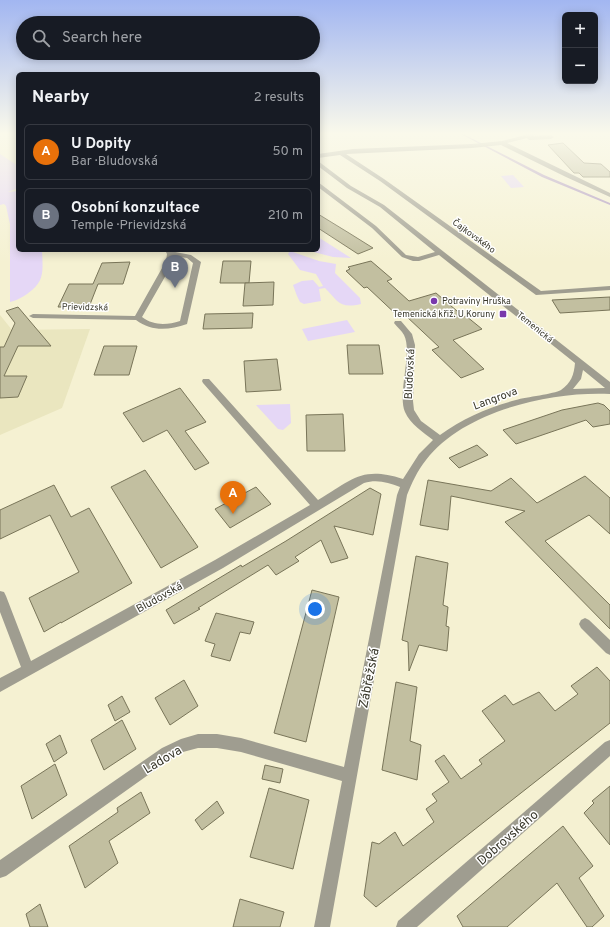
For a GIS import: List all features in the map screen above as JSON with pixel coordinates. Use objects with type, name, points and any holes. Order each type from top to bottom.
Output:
[{"type":"street","name":"Temenická","points":[[336,176],[349,187],[382,206],[610,387]]},
{"type":"street","name":"Čajkovského","points":[[376,176],[539,293],[610,288]]},
{"type":"street","points":[[569,176],[610,195]]},
{"type":"street","points":[[320,186],[374,227],[404,256],[419,259],[441,252]]},
{"type":"street","name":"Prievidzská","points":[[33,316],[138,318],[144,323],[162,327],[184,322],[197,262],[195,259],[189,256],[169,252],[170,261],[138,318]]},
{"type":"street","name":"Bludovská","points":[[398,323],[408,334],[411,345],[407,407],[418,422],[439,440]]},
{"type":"street","points":[[563,392],[573,385],[578,377],[579,362]]},
{"type":"street","points":[[206,381],[317,506]]},
{"type":"street","name":"Langrova","points":[[439,440],[463,424],[495,408],[563,392],[577,390],[610,391]]},
{"type":"street","name":"Zábřežská","points":[[322,927],[402,495],[406,484],[420,460],[439,440]]},
{"type":"street","name":"Bludovská","points":[[0,685],[219,564],[366,477],[381,477],[406,484]]},
{"type":"street","points":[[0,596],[28,669]]},
{"type":"street","points":[[585,624],[610,649]]},
{"type":"street","name":"Ladova","points":[[0,870],[167,753],[181,746],[198,741],[217,741],[241,745],[349,776]]},
{"type":"street","name":"Dobrovského","points":[[404,927],[610,747]]},
{"type":"shaded area","points":[[0,176],[16,176],[16,189],[8,192],[16,191],[16,252],[42,252],[43,265],[41,277],[36,287],[24,296],[10,302],[10,224],[6,206],[4,204],[0,205]]},
{"type":"shaded area","points":[[501,176],[514,176],[524,187],[511,188]]},
{"type":"shaded area","points":[[320,238],[351,258],[333,257],[314,252],[320,252]]},
{"type":"shaded area","points":[[289,252],[293,252],[319,261],[336,264],[335,273],[360,298],[361,304],[343,305],[325,288],[319,289],[321,301],[304,304],[300,302],[293,285],[302,281],[313,280],[319,287],[323,286],[316,274],[300,270],[288,254]]},
{"type":"shaded area","points":[[0,315],[12,330],[90,329],[62,408],[0,435]]},
{"type":"shaded area","points":[[347,320],[355,332],[308,341],[302,329]]},
{"type":"shaded area","points":[[290,404],[291,423],[283,430],[278,429],[256,405]]},
{"type":"building","points":[[582,176],[610,176],[610,177]]},
{"type":"building","points":[[320,215],[373,248],[358,254],[320,229]]},
{"type":"building","points":[[223,261],[251,261],[249,283],[220,283]]},
{"type":"building","points":[[371,261],[392,279],[387,281],[409,301],[436,293],[464,317],[466,316],[482,329],[453,340],[484,369],[461,378],[432,350],[439,347],[406,316],[400,318],[367,287],[364,288],[346,271],[350,269],[348,267]]},
{"type":"building","points":[[130,262],[123,284],[98,284],[89,307],[58,307],[69,284],[93,284],[102,263]]},
{"type":"building","points":[[274,282],[273,305],[243,306],[245,283]]},
{"type":"building","points":[[610,297],[610,310],[560,313],[552,300]]},
{"type":"building","points":[[18,307],[51,346],[18,346],[4,376],[27,376],[18,397],[0,398],[0,347],[4,347],[15,323],[6,311]]},
{"type":"building","points":[[253,313],[252,328],[203,329],[205,314]]},
{"type":"building","points":[[347,345],[379,345],[383,374],[349,374]]},
{"type":"building","points":[[104,346],[137,346],[129,375],[94,375]]},
{"type":"building","points":[[277,359],[281,390],[246,392],[244,361]]},
{"type":"building","points":[[180,388],[206,422],[185,431],[209,463],[195,470],[167,430],[143,442],[123,413]]},
{"type":"building","points":[[598,403],[604,405],[610,411],[610,424],[593,427],[586,420],[516,444],[503,430],[562,410]]},
{"type":"building","points":[[343,414],[345,451],[307,451],[306,415]]},
{"type":"building","points":[[477,445],[488,455],[459,468],[449,458]]},
{"type":"building","points":[[145,470],[198,547],[161,568],[111,487]]},
{"type":"building","points":[[585,476],[610,498],[610,534],[589,515],[545,541],[610,605],[610,629],[505,522],[525,511],[451,496],[448,530],[420,525],[428,480],[491,491],[511,478],[537,503]]},
{"type":"building","points":[[54,485],[71,517],[89,508],[132,583],[44,632],[29,598],[79,572],[50,515],[0,539],[0,510]]},
{"type":"building","points":[[256,487],[271,504],[230,528],[215,509]]},
{"type":"building","points":[[370,488],[381,494],[373,535],[334,526],[348,558],[331,563],[321,540],[295,557],[299,561],[276,575],[268,565],[174,624],[166,610],[241,565],[242,567],[286,541]]},
{"type":"building","points":[[416,556],[448,563],[443,605],[448,607],[446,626],[449,627],[447,651],[419,645],[409,671],[408,642],[402,640]]},
{"type":"building","points":[[312,590],[339,597],[306,742],[274,733]]},
{"type":"building","points":[[216,613],[254,622],[250,634],[240,632],[230,661],[211,656],[215,644],[205,641]]},
{"type":"building","points":[[597,667],[610,681],[610,723],[376,907],[364,896],[372,842],[379,844],[395,832],[403,846],[434,822],[426,809],[437,801],[432,794],[449,782],[435,761],[444,755],[461,779],[482,764],[479,760],[505,741],[482,711],[505,695],[513,705],[539,692],[555,711],[578,694],[571,686]]},
{"type":"building","points":[[184,680],[198,706],[170,725],[155,698]]},
{"type":"building","points":[[396,682],[417,687],[410,741],[421,745],[417,780],[382,770]]},
{"type":"building","points":[[122,696],[130,712],[115,721],[108,705]]},
{"type":"building","points":[[122,720],[136,749],[104,770],[91,740]]},
{"type":"building","points":[[60,735],[67,753],[54,762],[46,744]]},
{"type":"building","points":[[55,764],[67,795],[32,819],[21,786]]},
{"type":"building","points":[[265,765],[283,769],[280,783],[262,779]]},
{"type":"building","points":[[610,786],[610,845],[584,813],[594,803],[592,801]]},
{"type":"building","points":[[269,788],[309,800],[293,869],[250,857]]},
{"type":"building","points":[[141,792],[150,813],[109,841],[118,863],[85,888],[69,846],[118,812],[117,808]]},
{"type":"building","points":[[217,801],[224,813],[202,830],[195,820]]},
{"type":"building","points":[[563,826],[593,866],[579,878],[604,916],[592,927],[587,927],[557,883],[507,927],[463,927],[457,916]]},
{"type":"building","points":[[240,899],[284,912],[280,927],[233,927]]},
{"type":"building","points":[[40,904],[48,927],[30,927],[26,914]]},
{"type":"waterway","points":[[544,176],[610,204]]},
{"type":"place","name":"Osobní konzultace","points":[[175,288]]},
{"type":"place","name":"Potraviny Hruška","points":[[434,301]]},
{"type":"place","name":"Temenická křiž. U Koruny","points":[[503,314]]},
{"type":"place","name":"U Dopity","points":[[233,514]]}]
